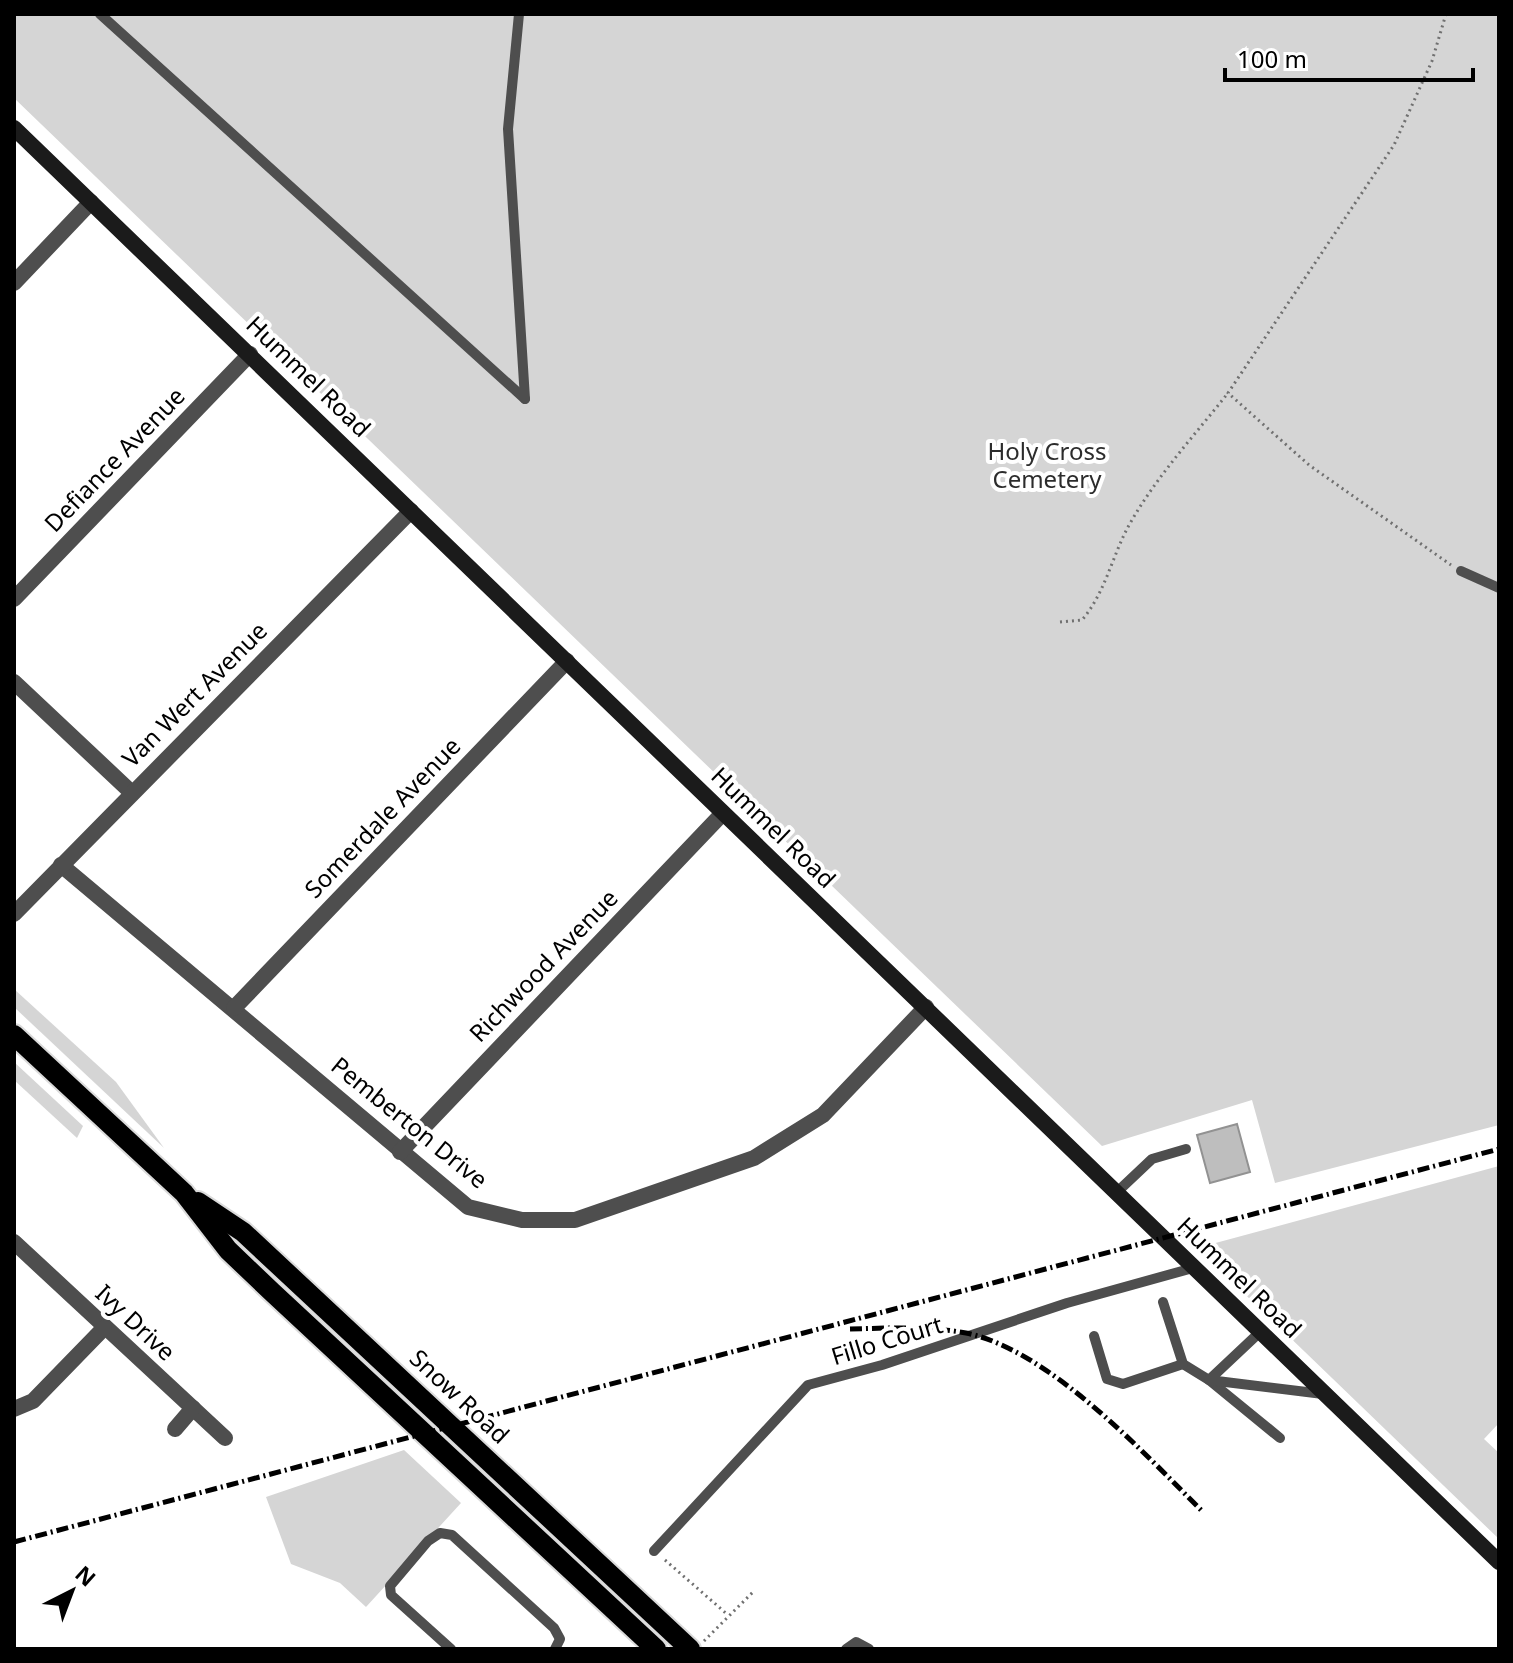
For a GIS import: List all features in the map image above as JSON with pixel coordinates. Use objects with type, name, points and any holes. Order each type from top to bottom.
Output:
[{"type":"main road","name":"Snow Road","points":[[14,1035],[184,1193],[228,1250],[656,1649]]},
{"type":"main road","name":"Snow Road","points":[[184,1193],[243,1232],[696,1646]]},
{"type":"street","name":"Hummel Road","points":[[14,128],[1499,1562]]},
{"type":"street","points":[[14,283],[91,202]]},
{"type":"street","name":"Defiance Avenue","points":[[14,599],[250,354]]},
{"type":"street","name":"Van Wert Avenue","points":[[14,914],[411,511]]},
{"type":"street","name":"Somerdale Avenue","points":[[234,1008],[567,661]]},
{"type":"street","points":[[14,682],[132,793]]},
{"type":"street","name":"Richwood Avenue","points":[[400,1152],[723,813]]},
{"type":"street","name":"Pemberton Drive","points":[[61,865],[468,1207],[522,1220],[575,1220],[754,1158],[823,1115],[926,1007]]},
{"type":"street","name":"Ivy Drive","points":[[14,1242],[225,1438]]},
{"type":"street","points":[[14,1409],[33,1401],[104,1328]]},
{"type":"street","points":[[175,1429],[193,1408]]},
{"type":"lane","points":[[100,14],[525,399],[508,129],[518,15]]},
{"type":"lane","points":[[1461,571],[1499,588]]},
{"type":"lane","points":[[1116,1193],[1152,1159],[1186,1149]]},
{"type":"lane","name":"Fillo Court","points":[[654,1551],[808,1385],[882,1365],[1067,1303],[1193,1268]]},
{"type":"lane","points":[[1163,1302],[1183,1364],[1209,1380],[1280,1438]]},
{"type":"lane","points":[[1209,1380],[1260,1332]]},
{"type":"lane","points":[[1094,1336],[1107,1379],[1115,1382],[1123,1384],[1183,1364]]},
{"type":"lane","points":[[1209,1380],[1325,1395]]},
{"type":"lane","points":[[451,1649],[391,1595],[390,1586],[428,1541],[440,1533],[452,1535],[554,1628],[560,1639],[555,1649]]},
{"type":"lane","points":[[846,1649],[856,1642],[869,1649]]},
{"type":"path","points":[[1060,622],[1082,620],[1093,608],[1128,528],[1149,493],[1228,393],[1394,145],[1432,61],[1446,14]]},
{"type":"path","points":[[1228,393],[1309,465],[1461,571]]},
{"type":"path","points":[[654,1551],[728,1615]]},
{"type":"path","points":[[696,1646],[754,1591]]},
{"type":"green space","name":"Holy Cross Cemetery","points":[[14,14],[1499,14],[1499,1125],[1275,1183],[1252,1100],[1102,1146],[14,98]]},
{"type":"green space","points":[[14,989],[116,1082],[164,1148],[14,1007]]},
{"type":"green space","points":[[14,1062],[83,1126],[77,1138],[14,1080]]},
{"type":"green space","points":[[1499,1166],[1499,1423],[1484,1439],[1499,1453],[1499,1539],[1197,1248]]},
{"type":"green space","points":[[404,1450],[461,1503],[366,1607],[340,1583],[291,1564],[266,1497]]},
{"type":"building","points":[[1237,1124],[1250,1172],[1210,1183],[1197,1135]]},
{"type":"railway","points":[[14,1542],[1499,1149]]},
{"type":"railway","points":[[850,1329],[937,1329],[966,1333],[998,1343],[1030,1360],[1094,1407],[1203,1512]]}]
